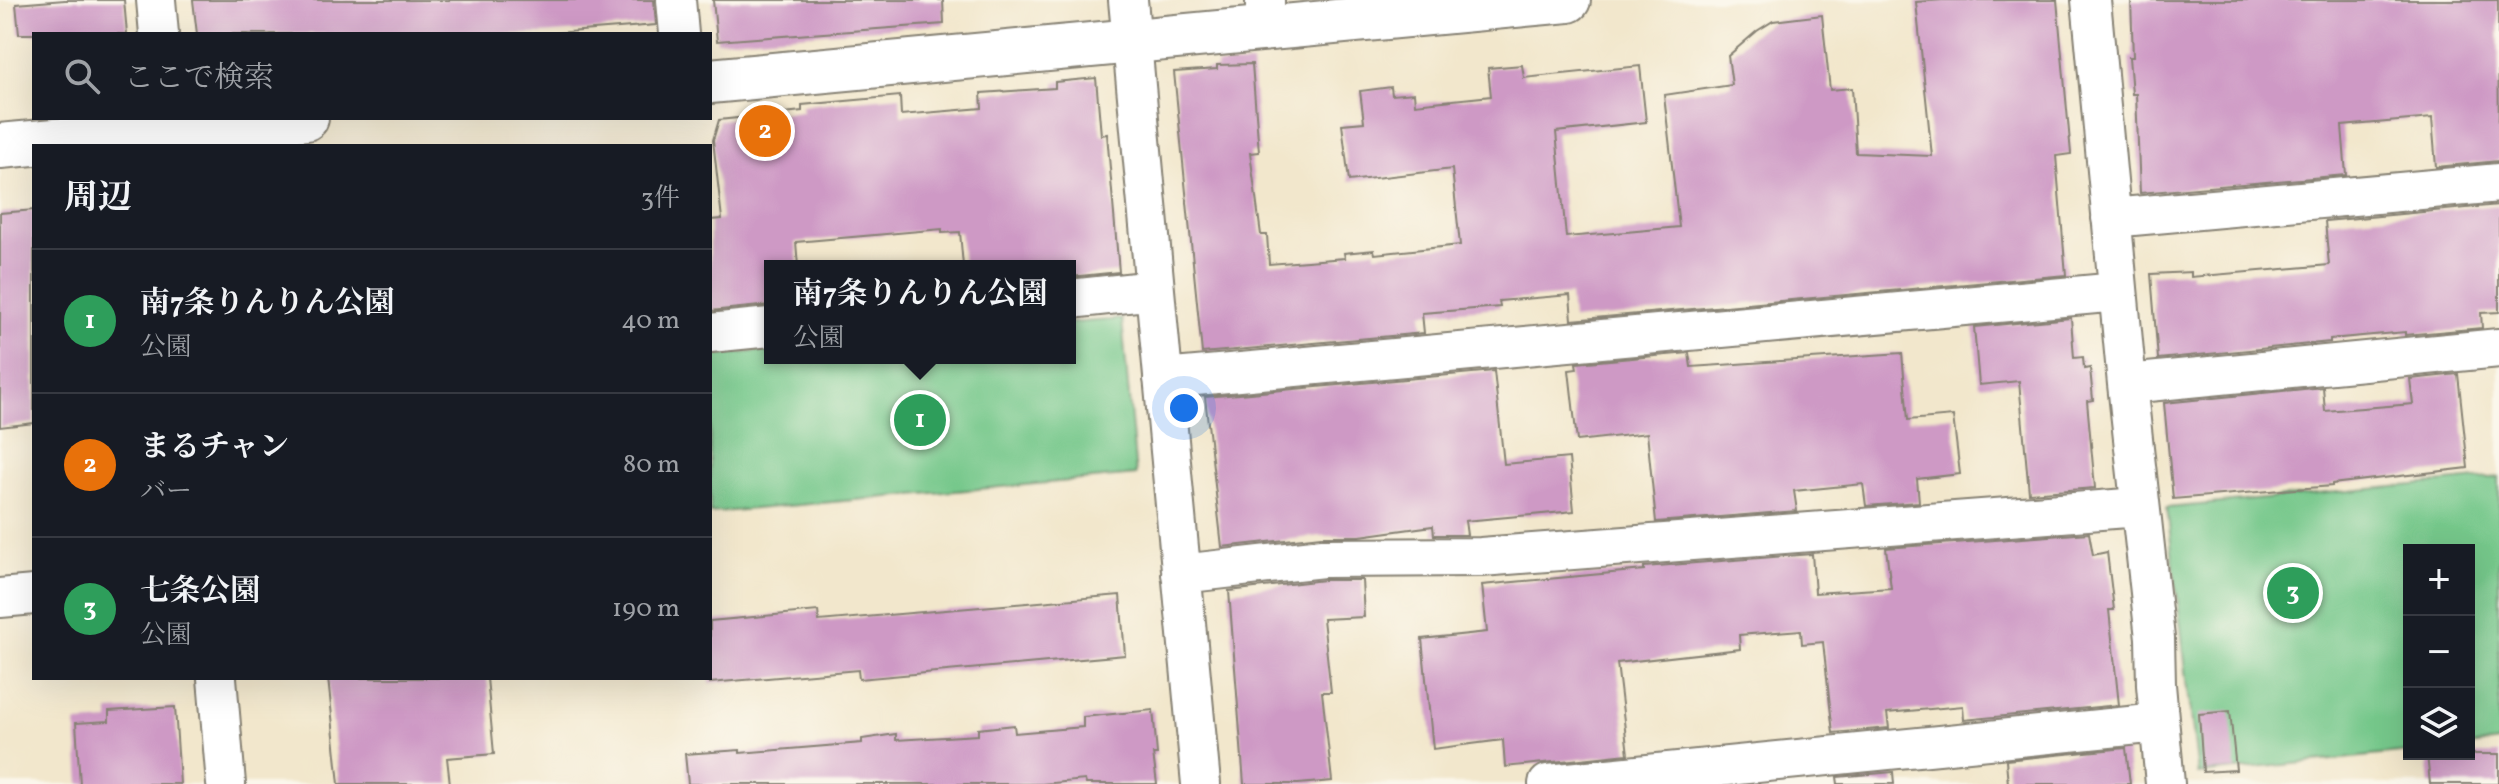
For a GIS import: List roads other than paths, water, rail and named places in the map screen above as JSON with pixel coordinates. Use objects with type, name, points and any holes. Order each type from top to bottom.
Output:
[{"type":"street","points":[[156,0],[159,32]]},
{"type":"street","points":[[676,0],[679,32]]},
{"type":"street","points":[[712,81],[1130,21],[1568,0]]},
{"type":"street","points":[[2091,0],[2127,384],[2155,638],[2165,784]]},
{"type":"street","points":[[1130,21],[1201,784]]},
{"type":"street","points":[[0,146],[286,120]]},
{"type":"street","points":[[2111,218],[2499,183]]},
{"type":"street","points":[[1076,298],[1155,290]]},
{"type":"street","points":[[1163,379],[2118,292]]},
{"type":"street","points":[[712,333],[764,328]]},
{"type":"street","points":[[2127,384],[2499,348]]},
{"type":"street","points":[[1181,574],[1323,558],[1481,557],[2140,507]]},
{"type":"street","points":[[0,598],[32,595]]},
{"type":"street","points":[[217,680],[226,784]]},
{"type":"street","points":[[1548,784],[2159,723]]},
{"type":"place","name":"まるチャン","points":[[765,131]]},
{"type":"place","name":"南7条りんりん公園","points":[[920,420]]},
{"type":"place","name":"七条公園","points":[[2293,593]]}]
